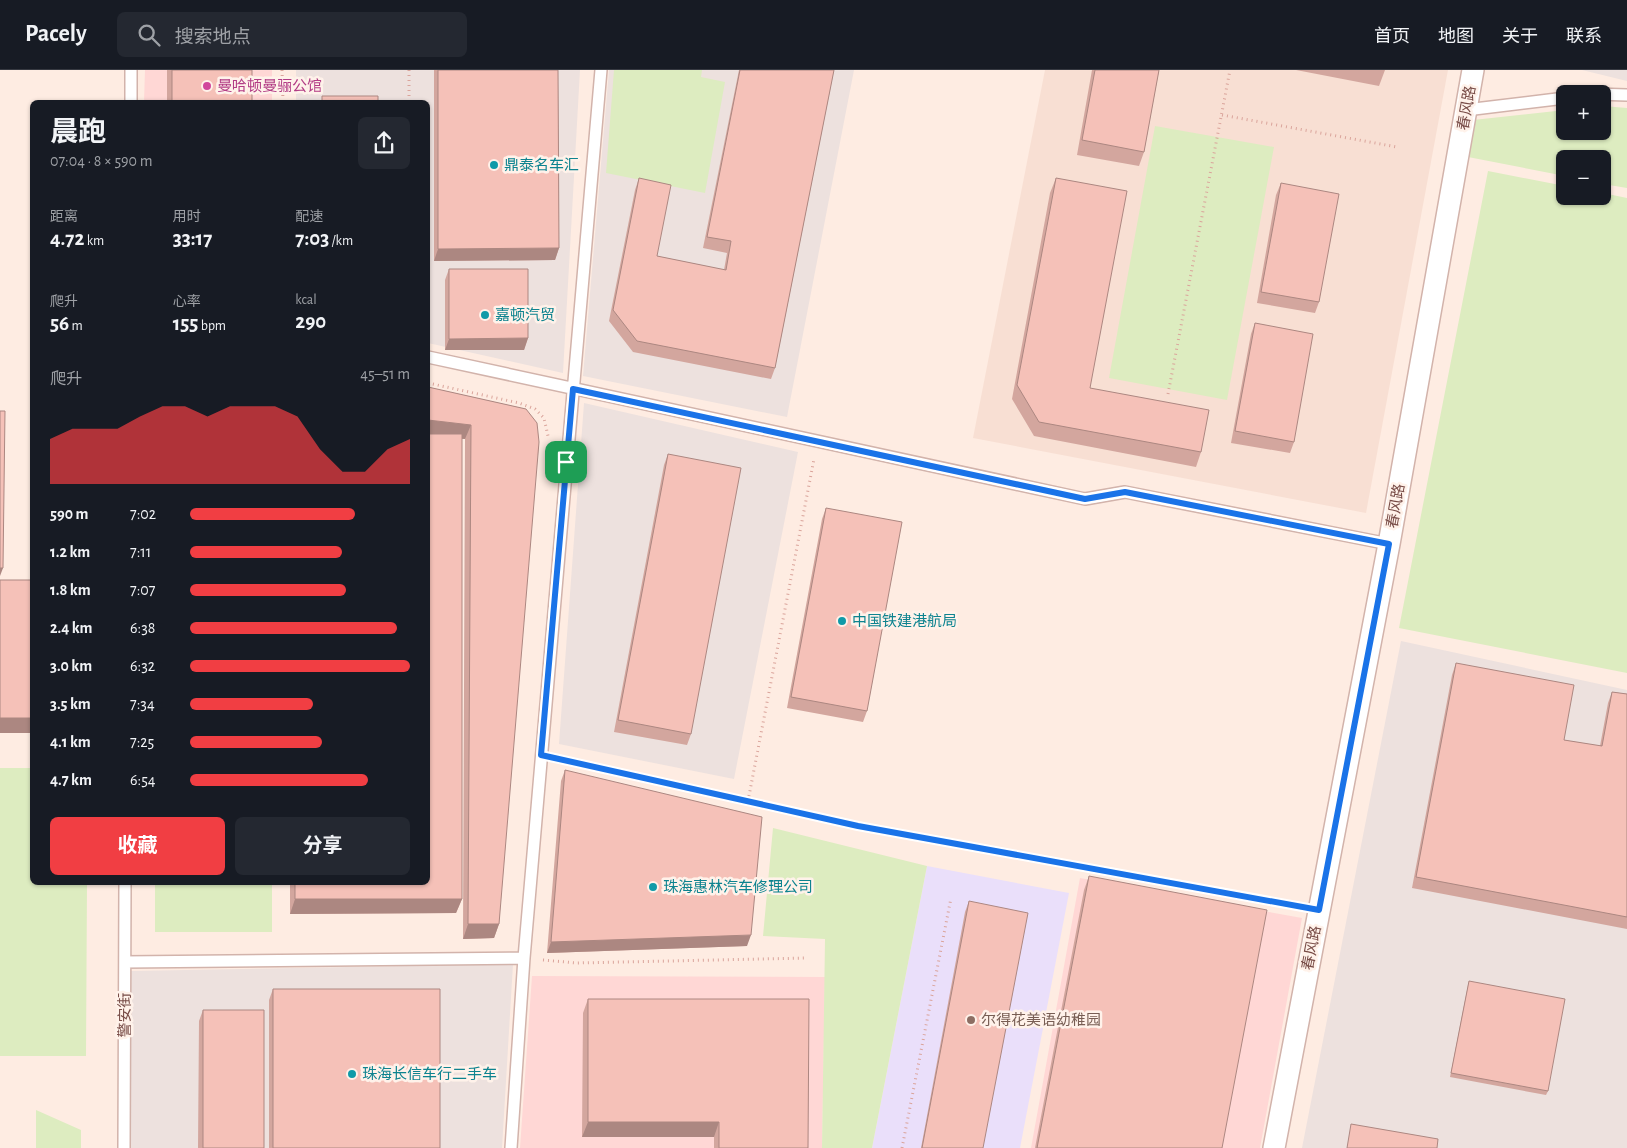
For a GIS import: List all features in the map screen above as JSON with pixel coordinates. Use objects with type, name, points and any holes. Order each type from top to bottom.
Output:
[{"type":"street","name":"春风路","points":[[1274,1148],[1389,544],[1473,70]]},
{"type":"lane","points":[[131,70],[131,100]]},
{"type":"lane","points":[[511,1148],[524,958],[601,70]]},
{"type":"lane","points":[[1611,94],[1627,95]]},
{"type":"lane","points":[[1466,110],[1556,99]]},
{"type":"lane","points":[[430,357],[1085,499],[1125,492],[1389,544]]},
{"type":"lane","name":"警安街","points":[[124,1148],[125,885]]},
{"type":"lane","points":[[125,962],[524,958]]},
{"type":"path","points":[[282,70],[283,100]]},
{"type":"path","points":[[409,70],[409,100]]},
{"type":"path","points":[[1168,394],[1230,70]]},
{"type":"path","points":[[1222,115],[1397,148]]},
{"type":"path","points":[[430,383],[535,409],[544,418],[548,433],[548,443]]},
{"type":"path","points":[[748,802],[817,441]]},
{"type":"path","points":[[541,755],[858,826],[1319,910]]},
{"type":"path","points":[[902,1148],[951,898]]},
{"type":"path","points":[[524,958],[577,963],[807,958]]},
{"type":"shaded area","name":"曼哈顿曼骊公馆","points":[[145,70],[272,70],[272,100],[144,100]]},
{"type":"shaded area","points":[[296,70],[580,70],[563,373],[430,343],[430,100],[296,100]]},
{"type":"shaded area","points":[[609,70],[854,70],[787,417],[583,376]]},
{"type":"shaded area","points":[[1045,70],[1448,70],[1366,513],[973,438]]},
{"type":"shaded area","points":[[1582,70],[1627,70],[1627,81]]},
{"type":"shaded area","points":[[584,403],[798,452],[734,779],[559,744]]},
{"type":"shaded area","points":[[1401,641],[1627,690],[1627,1148],[1302,1148]]},
{"type":"shaded area","name":"尔得花美语幼稚园","points":[[927,866],[1069,893],[1020,1148],[872,1148]]},
{"type":"shaded area","points":[[1080,878],[1302,918],[1260,1148],[1031,1148]]},
{"type":"shaded area","points":[[513,964],[502,1148],[129,1148],[130,971]]},
{"type":"shaded area","points":[[532,976],[825,977],[822,1148],[520,1148]]},
{"type":"green space","points":[[614,70],[702,70],[701,77],[725,82],[705,193],[606,173]]},
{"type":"green space","points":[[1611,107],[1627,108],[1627,188],[1611,185],[1611,150],[1556,150],[1556,174],[1468,157],[1473,120],[1556,111],[1556,140],[1611,140]]},
{"type":"green space","points":[[1155,126],[1274,147],[1227,400],[1109,378]]},
{"type":"green space","points":[[1488,171],[1556,184],[1556,205],[1611,205],[1611,195],[1627,198],[1627,673],[1399,628]]},
{"type":"green space","points":[[0,768],[30,768],[30,885],[87,885],[86,1056],[0,1056]]},
{"type":"green space","points":[[773,828],[927,866],[872,1148],[822,1148],[825,939],[763,936]]},
{"type":"green space","points":[[155,885],[272,885],[272,932],[155,932]]},
{"type":"green space","points":[[36,1110],[81,1130],[81,1148],[36,1148]]},
{"type":"building","name":"曼哈顿曼骊公馆","points":[[172,70],[252,70],[252,100],[172,100]]},
{"type":"building","name":"鼎泰名车汇","points":[[438,70],[558,70],[559,248],[438,249]]},
{"type":"building","points":[[740,70],[834,70],[775,368],[637,341],[613,310],[639,178],[671,185],[657,256],[726,270],[731,241],[707,237]]},
{"type":"building","points":[[1095,70],[1159,70],[1144,152],[1082,140]]},
{"type":"building","points":[[322,96],[378,96],[378,100],[322,100]]},
{"type":"building","points":[[1056,178],[1127,191],[1090,388],[1209,410],[1201,452],[1039,422],[1017,385]]},
{"type":"building","points":[[1281,183],[1339,194],[1319,302],[1261,292]]},
{"type":"building","name":"嘉顿汽贸","points":[[449,269],[528,269],[528,338],[449,339]]},
{"type":"building","points":[[1255,323],[1313,334],[1294,442],[1235,431]]},
{"type":"building","points":[[430,387],[526,409],[537,423],[539,442],[499,924],[468,924],[471,425],[430,420]]},
{"type":"building","points":[[0,411],[5,411],[3,568],[0,568]]},
{"type":"building","points":[[430,434],[462,434],[462,899],[295,899],[295,885],[430,885]]},
{"type":"building","points":[[668,454],[741,468],[691,734],[618,720]]},
{"type":"building","name":"中国铁建港航局","points":[[826,508],[902,522],[867,711],[791,697]]},
{"type":"building","points":[[0,580],[30,580],[30,718],[0,718]]},
{"type":"building","points":[[1456,663],[1574,685],[1564,740],[1602,746],[1612,692],[1627,694],[1627,917],[1416,877]]},
{"type":"building","name":"珠海惠林汽车修理公司","points":[[565,770],[762,817],[751,935],[551,942]]},
{"type":"building","points":[[1089,876],[1267,910],[1222,1148],[1037,1148]]},
{"type":"building","points":[[969,901],[1028,913],[983,1148],[922,1148]]},
{"type":"building","points":[[1469,981],[1565,999],[1548,1091],[1451,1073]]},
{"type":"building","name":"珠海长信车行二手车","points":[[273,989],[440,989],[440,1148],[273,1148]]},
{"type":"building","points":[[588,999],[809,999],[808,1148],[719,1148],[719,1122],[588,1122]]},
{"type":"building","points":[[203,1010],[264,1010],[264,1148],[203,1148]]},
{"type":"building","points":[[1351,1124],[1438,1139],[1437,1148],[1347,1148]]},
{"type":"place","name":"曼哈顿曼骊公馆","points":[[207,86]]},
{"type":"place","name":"鼎泰名车汇","points":[[494,165]]},
{"type":"place","name":"嘉顿汽贸","points":[[485,315]]},
{"type":"place","name":"中国铁建港航局","points":[[842,621]]},
{"type":"place","name":"珠海惠林汽车修理公司","points":[[653,887]]},
{"type":"place","name":"尔得花美语幼稚园","points":[[971,1020]]},
{"type":"place","name":"珠海长信车行二手车","points":[[352,1074]]},
{"type":"route","points":[[573,389],[1085,499],[1125,492],[1389,544],[1319,910],[858,826],[541,755],[566,462],[573,389]]}]
